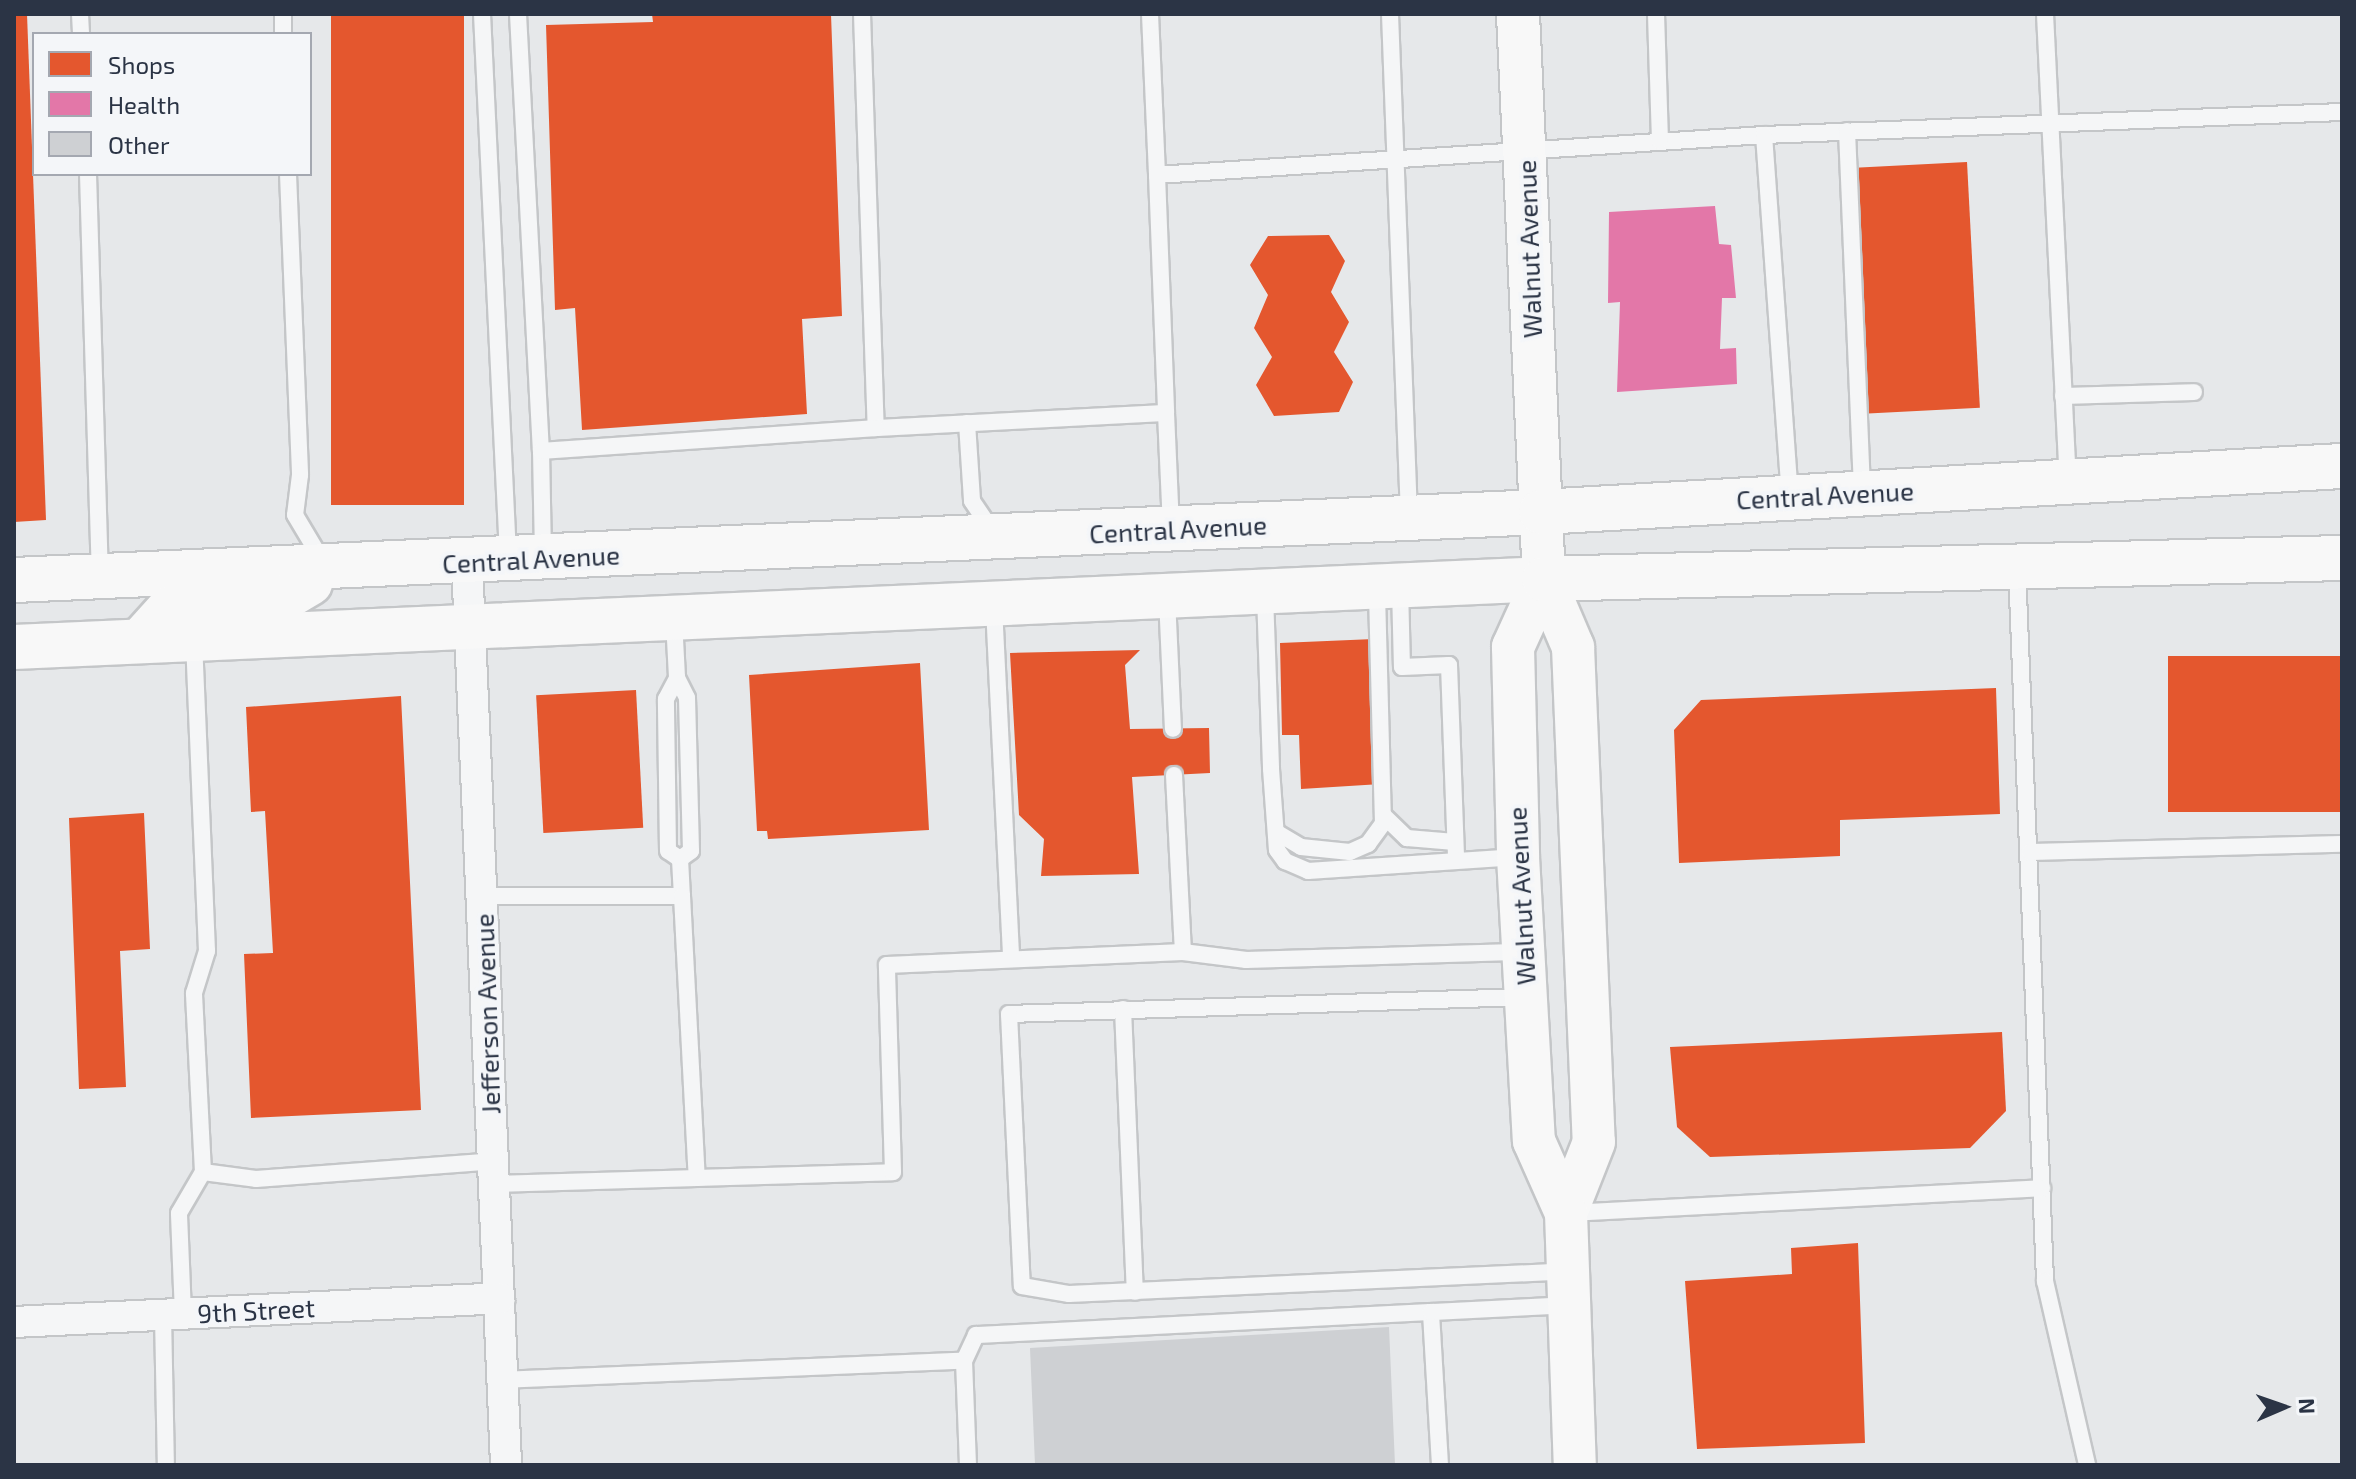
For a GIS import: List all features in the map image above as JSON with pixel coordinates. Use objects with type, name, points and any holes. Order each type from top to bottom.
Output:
[{"type":"main road","name":"Central Avenue","points":[[14,580],[506,561],[1541,512],[2342,466]]},
{"type":"main road","points":[[751,616],[794,575],[956,570],[989,555],[995,537]]},
{"type":"main road","points":[[14,647],[470,630],[1544,579],[2342,558]]},
{"type":"main road","points":[[140,641],[169,609],[287,597],[326,567]]},
{"type":"street","name":"Walnut Avenue","points":[[1518,14],[1544,579],[1573,647],[1594,1142],[1566,1213]]},
{"type":"street","name":"Jefferson Avenue","points":[[506,561],[470,630],[506,1465]]},
{"type":"street","name":"Walnut Avenue","points":[[1544,579],[1513,647],[1518,857],[1534,1141],[1566,1213],[1575,1465]]},
{"type":"street","name":"9th Street","points":[[14,1322],[499,1298]]},
{"type":"lane","points":[[482,14],[506,561]]},
{"type":"lane","points":[[506,561],[541,451],[518,14]]},
{"type":"lane","points":[[862,14],[876,428]]},
{"type":"lane","points":[[1150,14],[1171,529]]},
{"type":"lane","points":[[1390,14],[1409,518]]},
{"type":"lane","points":[[1656,14],[1660,141]]},
{"type":"lane","points":[[2045,14],[2068,482]]},
{"type":"lane","points":[[1157,175],[1525,155],[1660,141],[1764,135],[2342,112]]},
{"type":"lane","points":[[1847,131],[1862,493]]},
{"type":"lane","points":[[1764,135],[1790,497]]},
{"type":"lane","points":[[88,176],[100,576]]},
{"type":"lane","points":[[288,176],[300,475],[295,515],[326,567]]},
{"type":"lane","points":[[2063,396],[2194,392]]},
{"type":"lane","points":[[541,451],[876,428],[1166,413]]},
{"type":"lane","points":[[967,423],[972,501],[995,537]]},
{"type":"lane","points":[[2017,567],[2045,1281],[2087,1465]]},
{"type":"lane","points":[[1276,832],[1301,847],[1350,852],[1368,844],[1384,816],[1388,586]]},
{"type":"lane","points":[[1388,586],[1402,667],[1449,665],[1456,860]]},
{"type":"lane","points":[[1265,593],[1276,832],[1285,861],[1308,871],[1518,857]]},
{"type":"lane","points":[[1167,597],[1173,729]]},
{"type":"lane","points":[[994,605],[1011,957]]},
{"type":"lane","points":[[674,620],[677,678],[687,698],[691,851],[680,859],[697,1178]]},
{"type":"lane","points":[[166,1465],[179,1213],[203,1172],[194,993],[207,951],[194,638]]},
{"type":"lane","points":[[1174,775],[1183,952]]},
{"type":"lane","points":[[1384,816],[1407,838],[1455,842]]},
{"type":"lane","points":[[2030,852],[2342,844]]},
{"type":"lane","points":[[482,896],[682,896]]},
{"type":"lane","points":[[203,1172],[256,1179],[494,1172],[697,1178],[893,1172],[887,965],[1011,957],[1183,952],[1246,960],[1523,952]]},
{"type":"lane","points":[[1526,997],[1009,1014],[1022,1286],[1069,1294],[1569,1288]]},
{"type":"lane","points":[[1123,1009],[1135,1292]]},
{"type":"lane","points":[[1566,1213],[2042,1188]]},
{"type":"lane","points":[[968,1465],[964,1361],[976,1335],[1431,1312],[1569,1288]]},
{"type":"lane","points":[[1431,1312],[1440,1465]]},
{"type":"lane","points":[[502,1380],[964,1361]]},
{"type":"building: Shops","points":[[14,14],[27,14],[46,520],[14,522]]},
{"type":"building: Shops","points":[[331,14],[464,14],[464,505],[331,505]]},
{"type":"building: Shops","points":[[652,14],[831,14],[842,316],[802,319],[807,414],[582,430],[575,308],[555,310],[546,25],[653,22]]},
{"type":"building: Shops","points":[[1967,162],[1980,408],[1868,414],[1855,168]]},
{"type":"building: Shops","points":[[1329,235],[1345,261],[1331,292],[1349,322],[1334,352],[1353,382],[1339,412],[1274,416],[1256,385],[1272,357],[1254,328],[1268,295],[1250,265],[1268,236]]},
{"type":"building: Shops","points":[[1374,639],[1381,784],[1301,789],[1299,735],[1282,735],[1280,643]]},
{"type":"building: Shops","points":[[1140,650],[1125,665],[1130,729],[1209,728],[1210,773],[1132,777],[1139,874],[1041,876],[1044,839],[1019,815],[1010,653]]},
{"type":"building: Shops","points":[[2168,656],[2342,656],[2342,812],[2168,812]]},
{"type":"building: Shops","points":[[920,663],[929,830],[768,839],[767,831],[757,831],[749,675]]},
{"type":"building: Shops","points":[[1996,688],[2000,814],[1840,820],[1840,856],[1679,863],[1674,730],[1701,700]]},
{"type":"building: Shops","points":[[636,690],[643,828],[543,833],[536,695]]},
{"type":"building: Shops","points":[[401,696],[421,1110],[251,1118],[244,954],[273,953],[265,811],[251,812],[246,707]]},
{"type":"building: Shops","points":[[144,813],[150,949],[120,951],[126,1087],[79,1089],[69,818]]},
{"type":"building: Shops","points":[[2002,1032],[2006,1111],[1970,1148],[1710,1157],[1677,1127],[1670,1047]]},
{"type":"building: Shops","points":[[1858,1243],[1865,1443],[1697,1449],[1685,1281],[1792,1274],[1791,1248]]},
{"type":"building: Health","points":[[1715,206],[1719,244],[1731,245],[1736,298],[1722,298],[1720,349],[1736,348],[1737,384],[1617,392],[1620,302],[1608,303],[1609,212]]},
{"type":"building: Other","points":[[1389,1327],[1395,1465],[1035,1465],[1030,1348]]}]
